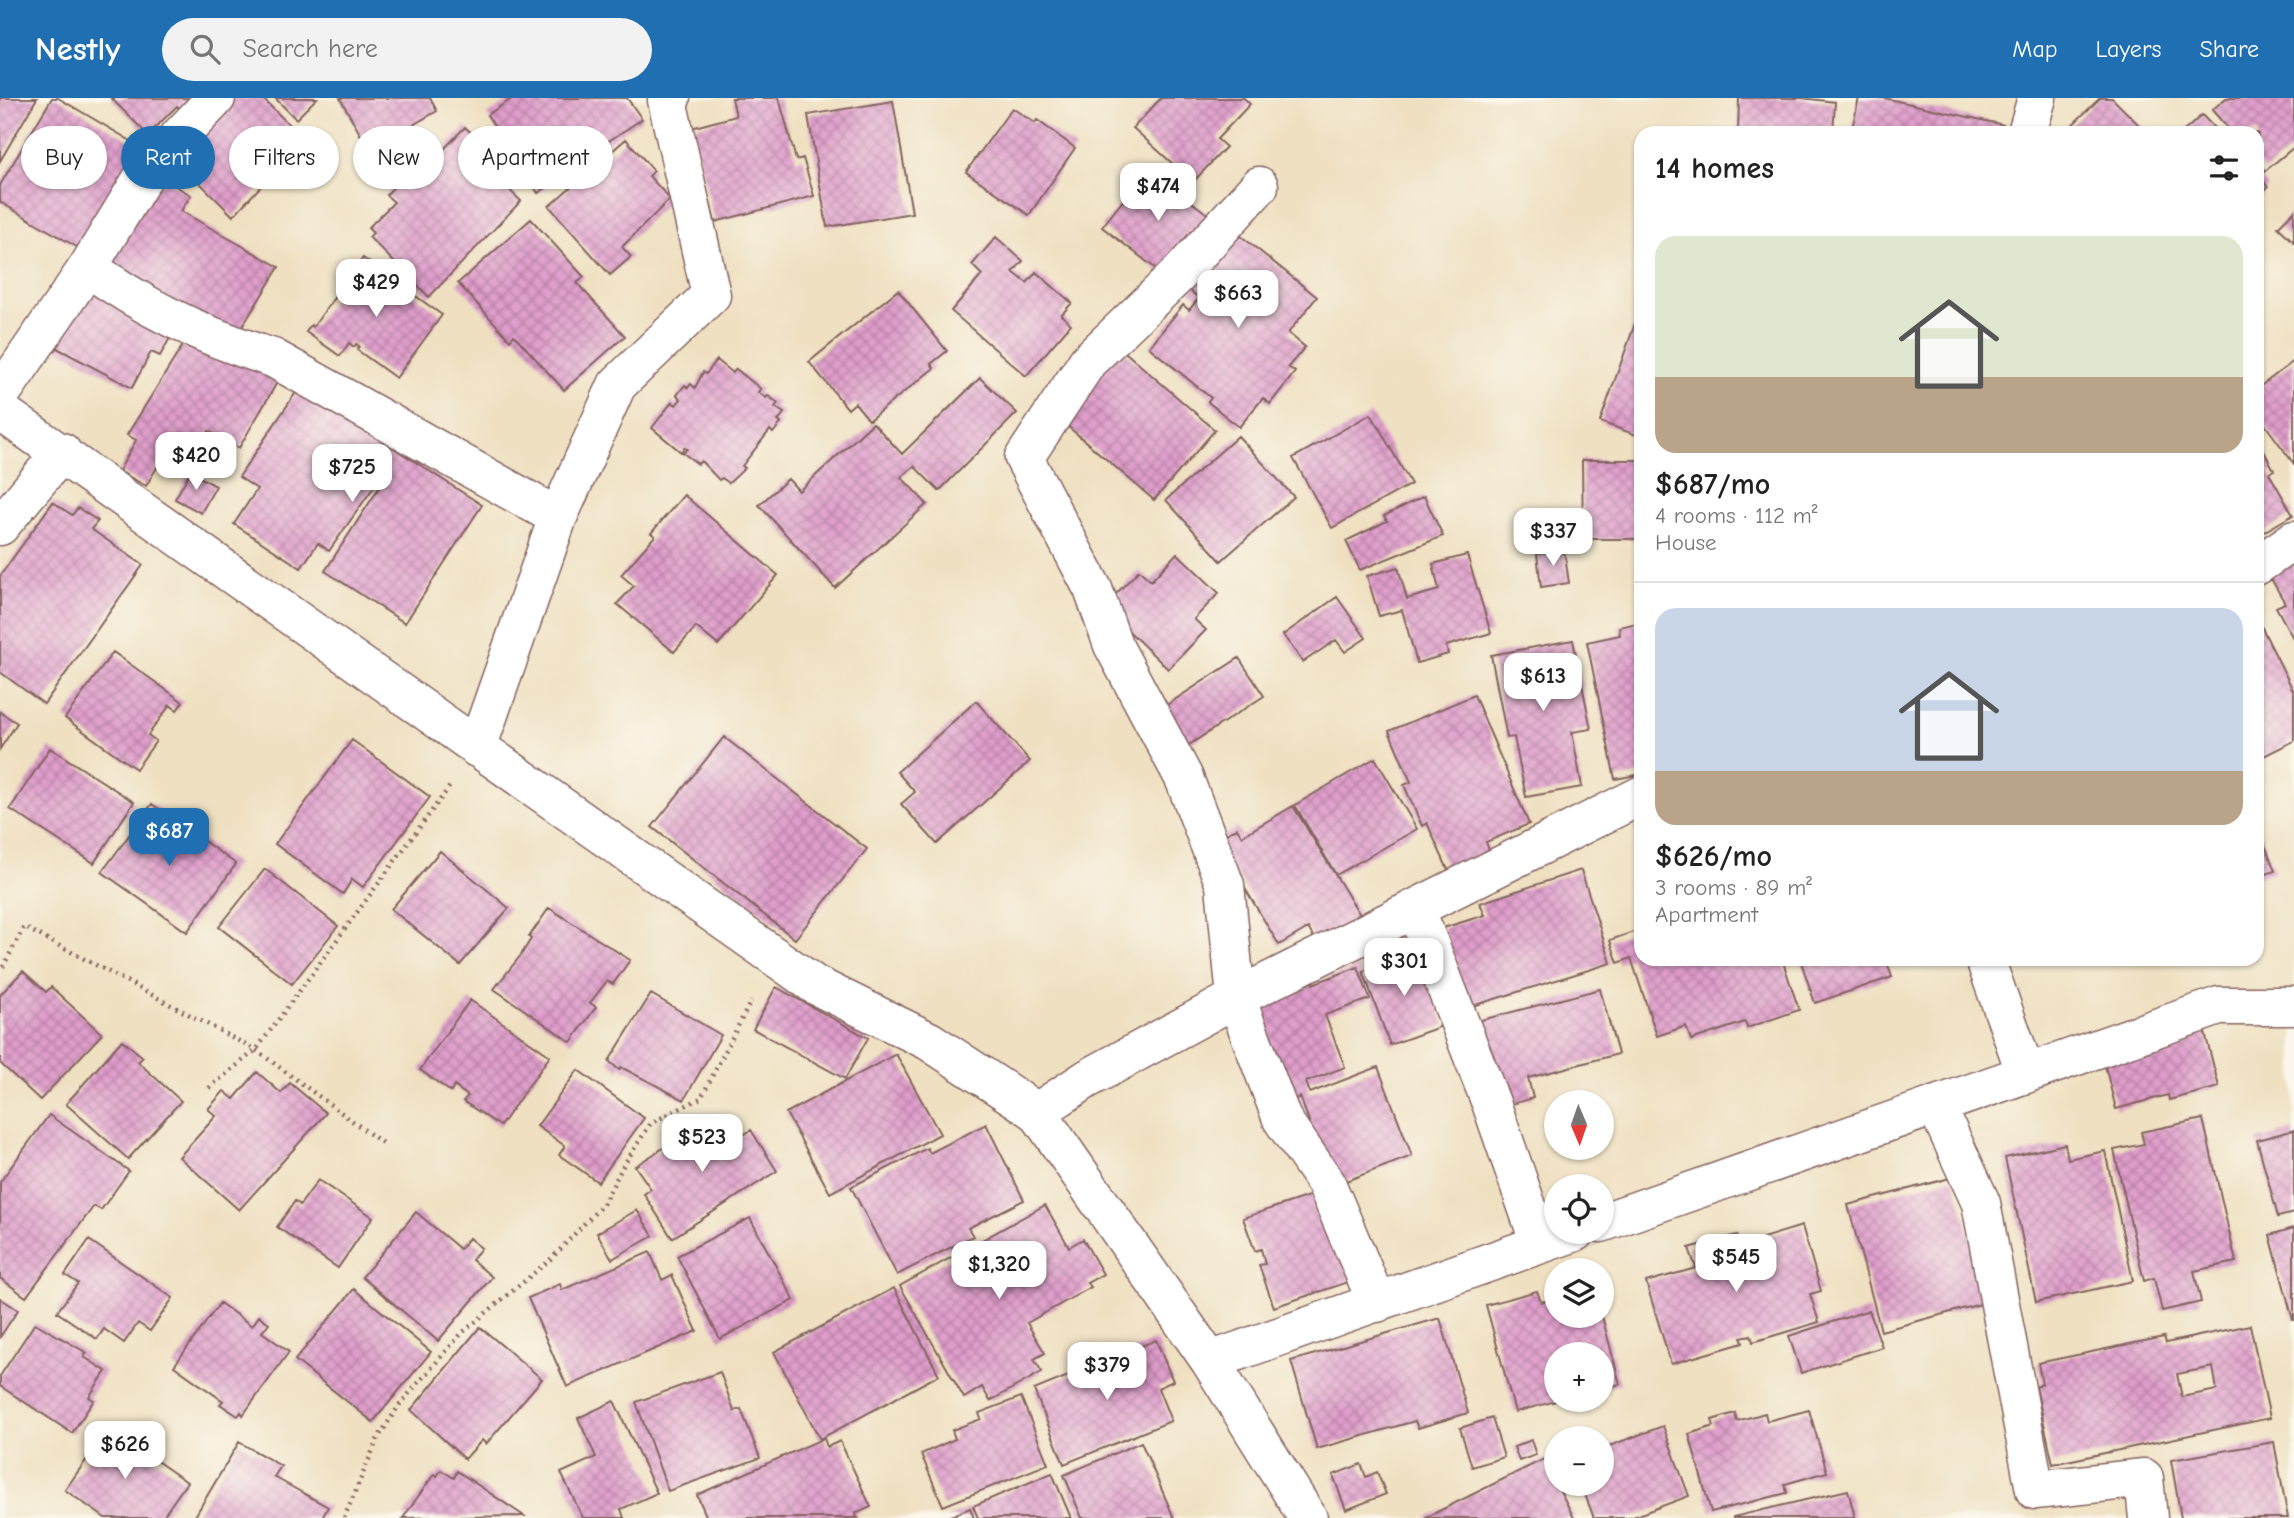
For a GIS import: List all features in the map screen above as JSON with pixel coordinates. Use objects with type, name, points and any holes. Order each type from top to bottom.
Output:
[{"type":"street","points":[[0,394],[88,267],[148,169],[216,98]]},
{"type":"street","points":[[477,748],[558,517],[617,385],[710,295],[667,100],[671,98]]},
{"type":"street","points":[[2028,126],[2037,98]]},
{"type":"street","points":[[1259,186],[1180,273],[1088,361],[1024,458],[1093,589],[1113,645],[1184,778],[1225,886],[1236,998],[1282,1119],[1326,1182],[1377,1303]]},
{"type":"street","points":[[88,267],[116,288],[218,339],[273,358],[558,517]]},
{"type":"street","points":[[0,411],[62,452],[815,985],[929,1041],[1037,1112],[1210,1361],[1308,1518]]},
{"type":"street","points":[[0,526],[62,452]]},
{"type":"street","points":[[2264,561],[2294,540]]},
{"type":"street","points":[[1037,1112],[1087,1079],[1236,998],[1634,799]]},
{"type":"street","points":[[1416,910],[1491,1103],[1544,1210]]},
{"type":"street","points":[[1987,966],[2026,1074]]},
{"type":"street","points":[[1614,1218],[2219,1006],[2294,1006]]},
{"type":"street","points":[[1936,1105],[1981,1203],[2035,1490],[2144,1478],[2148,1518]]},
{"type":"street","points":[[1210,1361],[1544,1243]]},
{"type":"path","points":[[209,1088],[256,1050],[477,748]]},
{"type":"path","points":[[4,967],[24,927],[256,1050],[385,1144]]},
{"type":"path","points":[[344,1518],[378,1438],[400,1404],[462,1333],[552,1258],[603,1204],[623,1166],[652,1123],[701,1098],[742,1013],[780,961]]},
{"type":"building","points":[[0,98],[37,98],[0,161]]},
{"type":"building","points":[[52,98],[58,98],[106,126],[35,126]]},
{"type":"building","points":[[111,98],[201,98],[185,114],[177,106],[157,126],[139,126]]},
{"type":"building","points":[[232,98],[262,98],[291,126],[229,126],[229,189],[258,189],[233,216],[206,189],[215,189],[215,126],[204,126]]},
{"type":"building","points":[[275,98],[317,98],[296,119]]},
{"type":"building","points":[[340,98],[430,98],[437,111],[411,126],[356,126]]},
{"type":"building","points":[[513,98],[627,98],[642,119],[613,138],[613,126],[494,126],[487,115]]},
{"type":"building","points":[[732,98],[779,98],[796,160],[803,158],[814,196],[715,222],[691,128],[736,116]]},
{"type":"building","points":[[1161,98],[1244,98],[1250,104],[1217,139],[1226,147],[1193,182],[1133,128]]},
{"type":"building","points":[[1739,98],[1801,98],[1835,102],[1833,126],[1738,126]]},
{"type":"building","points":[[1859,98],[1884,98],[2004,125],[2004,126],[1853,126]]},
{"type":"building","points":[[2100,98],[2112,98],[2140,126],[2071,126]]},
{"type":"building","points":[[2226,98],[2294,98],[2294,147],[2265,171],[2264,126],[2226,126],[2212,110]]},
{"type":"building","points":[[893,101],[912,213],[827,227],[808,115]]},
{"type":"building","points":[[1012,108],[1035,123],[1037,120],[1075,148],[1029,215],[966,172]]},
{"type":"building","points":[[2202,115],[2212,126],[2190,126]]},
{"type":"building","points":[[107,127],[121,135],[121,189],[125,189],[87,253],[0,202],[0,185],[21,150],[21,189],[107,189]]},
{"type":"building","points":[[458,134],[458,189],[508,189],[521,201],[429,297],[369,237],[373,233],[368,228],[394,202],[386,195],[392,189],[444,189],[444,149]]},
{"type":"building","points":[[626,139],[654,171],[649,176],[670,199],[622,247],[631,257],[610,275],[549,206],[569,189],[613,189],[613,150]]},
{"type":"building","points":[[1148,169],[1214,219],[1168,278],[1102,227]]},
{"type":"building","points":[[149,189],[180,189],[191,195],[181,211],[279,267],[234,340],[110,264]]},
{"type":"building","points":[[2294,211],[2294,242],[2278,227]]},
{"type":"building","points":[[531,219],[584,277],[577,283],[625,336],[564,390],[514,335],[510,340],[458,283]]},
{"type":"building","points":[[1236,232],[1317,297],[1288,333],[1305,347],[1288,367],[1295,372],[1270,404],[1263,398],[1239,427],[1208,402],[1211,398],[1149,347],[1183,305],[1189,310],[1199,298],[1189,290]]},
{"type":"building","points":[[996,237],[1023,261],[1013,272],[1027,283],[1036,272],[1072,303],[1061,315],[1071,324],[1026,376],[951,311],[982,275],[972,265]]},
{"type":"building","points":[[363,258],[442,315],[396,378],[357,350],[359,346],[356,344],[354,347],[349,343],[340,356],[306,332],[311,325],[313,327]]},
{"type":"building","points":[[90,281],[176,327],[160,356],[151,352],[132,388],[55,347]]},
{"type":"building","points":[[898,290],[947,351],[931,364],[934,368],[869,420],[855,403],[848,409],[809,362]]},
{"type":"building","points":[[1634,326],[1634,434],[1600,422]]},
{"type":"building","points":[[193,329],[279,379],[239,448],[209,431],[189,465],[166,452],[146,486],[119,471],[136,440],[127,435]]},
{"type":"building","points":[[1118,346],[1215,430],[1154,500],[1064,423]]},
{"type":"building","points":[[717,360],[733,373],[736,369],[761,389],[758,392],[778,403],[775,407],[784,413],[778,421],[781,423],[773,433],[770,430],[742,466],[745,468],[729,483],[722,478],[719,480],[701,461],[698,464],[683,453],[687,449],[684,448],[681,452],[652,428],[672,402],[676,405],[681,399],[677,395],[685,385],[688,388],[691,384],[695,388],[703,372],[706,374]]},
{"type":"building","points":[[2294,361],[2294,464],[2264,423],[2264,384]]},
{"type":"building","points":[[980,378],[1017,413],[939,491],[914,466],[901,477],[927,504],[835,588],[759,505],[788,479],[799,491],[873,423],[902,454]]},
{"type":"building","points":[[303,382],[389,445],[482,505],[405,623],[325,571],[388,474],[385,471],[329,551],[318,543],[301,568],[234,524],[257,489],[239,477]]},
{"type":"building","points":[[1371,414],[1411,484],[1332,528],[1293,458]]},
{"type":"building","points":[[1238,436],[1294,497],[1221,561],[1166,500]]},
{"type":"building","points":[[2264,451],[2274,470],[2269,473],[2293,515],[2264,532]]},
{"type":"building","points":[[1582,460],[1634,460],[1634,539],[1583,539]]},
{"type":"building","points":[[190,472],[216,486],[201,513],[175,499]]},
{"type":"building","points":[[684,495],[778,575],[718,645],[696,627],[674,652],[617,604],[634,586],[621,575],[655,536],[651,533]]},
{"type":"building","points":[[1424,496],[1443,536],[1360,570],[1346,541],[1387,521],[1384,516]]},
{"type":"building","points":[[53,502],[72,515],[78,508],[98,521],[91,529],[143,565],[44,704],[0,672],[0,576]]},
{"type":"building","points":[[1564,549],[1569,583],[1541,587],[1537,554]]},
{"type":"building","points":[[1177,553],[1219,593],[1194,619],[1206,630],[1168,669],[1109,612],[1113,597],[1139,570],[1151,581]]},
{"type":"building","points":[[1467,555],[1491,633],[1446,646],[1448,654],[1417,663],[1402,610],[1379,616],[1367,576],[1398,567],[1407,599],[1439,590],[1433,564]]},
{"type":"building","points":[[2294,562],[2294,640],[2276,607],[2285,603],[2269,575]]},
{"type":"building","points":[[1337,597],[1366,638],[1345,652],[1336,640],[1303,662],[1283,635]]},
{"type":"building","points":[[1634,624],[1634,775],[1615,779],[1587,642],[1620,635],[1619,627]]},
{"type":"building","points":[[2264,632],[2294,692],[2294,741],[2264,756]]},
{"type":"building","points":[[1573,640],[1591,729],[1572,732],[1582,787],[1526,797],[1514,737],[1507,738],[1491,655]]},
{"type":"building","points":[[113,652],[183,702],[177,710],[170,705],[148,735],[156,741],[136,769],[65,718]]},
{"type":"building","points":[[1239,658],[1264,696],[1184,748],[1159,710]]},
{"type":"building","points":[[1474,695],[1529,824],[1486,842],[1490,853],[1448,870],[1427,823],[1422,826],[1404,785],[1411,782],[1389,731]]},
{"type":"building","points":[[976,701],[1030,761],[937,844],[901,804],[915,792],[897,772]]},
{"type":"building","points":[[0,712],[17,723],[0,749]]},
{"type":"building","points":[[724,737],[867,849],[795,939],[652,827]]},
{"type":"building","points":[[352,740],[430,797],[363,887],[352,879],[343,894],[275,844]]},
{"type":"building","points":[[50,748],[134,802],[94,863],[10,809]]},
{"type":"building","points":[[1375,758],[1417,829],[1336,875],[1295,805]]},
{"type":"building","points":[[152,804],[236,864],[187,932],[102,872]]},
{"type":"building","points":[[1293,806],[1360,915],[1316,941],[1308,928],[1279,945],[1222,850],[1219,838],[1237,828],[1242,836]]},
{"type":"building","points":[[2264,843],[2275,871],[2264,875]]},
{"type":"building","points":[[440,851],[509,908],[460,965],[391,909]]},
{"type":"building","points":[[265,869],[338,926],[292,984],[219,927]]},
{"type":"building","points":[[1581,870],[1611,963],[1469,1007],[1443,928],[1485,915],[1480,903]]},
{"type":"building","points":[[549,908],[630,960],[613,984],[607,981],[590,1003],[596,1007],[571,1042],[494,989],[521,955],[531,939],[529,937]]},
{"type":"building","points":[[1634,932],[1634,966],[1784,966],[1799,1010],[1747,1028],[1745,1022],[1691,1040],[1686,1026],[1657,1036],[1631,958],[1618,963],[1610,940]]},
{"type":"building","points":[[1419,951],[1445,1025],[1390,1045],[1363,971]]},
{"type":"building","points":[[1802,966],[1888,966],[1892,977],[1815,1003]]},
{"type":"building","points":[[1358,967],[1370,999],[1325,1015],[1345,1067],[1306,1082],[1310,1093],[1378,1067],[1412,1156],[1333,1186],[1300,1097],[1286,1102],[1248,1003],[1311,979],[1313,984]]},
{"type":"building","points":[[23,971],[46,992],[51,987],[102,1034],[40,1100],[0,1063],[0,995]]},
{"type":"building","points":[[776,987],[868,1038],[845,1079],[753,1029]]},
{"type":"building","points":[[1600,989],[1618,1054],[1528,1078],[1533,1098],[1494,1109],[1470,1023]]},
{"type":"building","points":[[651,994],[721,1035],[684,1100],[621,1067],[619,1070],[609,1061]]},
{"type":"building","points":[[470,1000],[550,1056],[500,1126],[463,1101],[468,1096],[454,1086],[451,1092],[420,1070]]},
{"type":"building","points":[[2204,1029],[2219,1087],[2169,1100],[2168,1095],[2116,1109],[2102,1054]]},
{"type":"building","points":[[122,1040],[143,1057],[138,1062],[181,1101],[128,1159],[66,1104]]},
{"type":"building","points":[[896,1054],[940,1134],[830,1193],[786,1113]]},
{"type":"building","points":[[578,1070],[644,1118],[598,1182],[559,1155],[565,1146],[537,1126]]},
{"type":"building","points":[[257,1072],[281,1093],[290,1083],[326,1113],[239,1210],[179,1157],[216,1116],[208,1109],[224,1091],[234,1099]]},
{"type":"building","points":[[49,1115],[129,1171],[101,1210],[94,1206],[26,1297],[0,1278],[0,1182]]},
{"type":"building","points":[[714,1116],[731,1143],[751,1130],[777,1171],[672,1238],[644,1194],[651,1189],[635,1166]]},
{"type":"building","points":[[2203,1119],[2236,1262],[2194,1271],[2201,1302],[2162,1311],[2154,1278],[2144,1281],[2114,1150],[2144,1144],[2141,1132]]},
{"type":"building","points":[[986,1124],[1024,1200],[968,1228],[973,1236],[897,1275],[851,1187],[927,1148],[930,1153]]},
{"type":"building","points":[[2294,1130],[2294,1213],[2278,1217],[2257,1140]]},
{"type":"building","points":[[2065,1144],[2068,1159],[2105,1151],[2133,1281],[2036,1302],[2005,1158]]},
{"type":"building","points":[[1954,1177],[1988,1302],[1881,1331],[1848,1205]]},
{"type":"building","points":[[318,1180],[373,1217],[338,1268],[277,1227],[295,1201],[300,1205]]},
{"type":"building","points":[[1324,1191],[1354,1280],[1274,1307],[1259,1265],[1265,1264],[1261,1249],[1255,1251],[1243,1218]]},
{"type":"building","points":[[1045,1205],[1069,1247],[1083,1239],[1103,1274],[1087,1283],[1091,1287],[1027,1323],[1045,1353],[1034,1359],[1042,1372],[990,1401],[982,1387],[964,1398],[900,1286]]},
{"type":"building","points":[[637,1210],[653,1236],[612,1259],[597,1233]]},
{"type":"building","points":[[416,1212],[460,1249],[469,1238],[481,1248],[472,1260],[492,1277],[438,1341],[362,1277]]},
{"type":"building","points":[[750,1218],[794,1300],[720,1339],[677,1256]]},
{"type":"building","points":[[1802,1226],[1821,1291],[1810,1294],[1819,1322],[1753,1342],[1751,1335],[1741,1337],[1743,1343],[1671,1364],[1646,1282],[1696,1268],[1689,1248],[1737,1235],[1740,1245]]},
{"type":"building","points":[[2294,1228],[2294,1320],[2293,1320],[2270,1235]]},
{"type":"building","points":[[89,1240],[173,1298],[150,1331],[138,1323],[124,1343],[104,1329],[97,1339],[57,1312],[78,1283],[65,1275]]},
{"type":"building","points":[[650,1252],[662,1280],[672,1275],[697,1331],[567,1387],[528,1298],[560,1284],[562,1290]]},
{"type":"building","points":[[894,1288],[939,1375],[820,1439],[774,1352]]},
{"type":"building","points":[[354,1289],[431,1352],[373,1422],[295,1360]]},
{"type":"building","points":[[1537,1291],[1541,1302],[1544,1301],[1544,1328],[1605,1328],[1609,1342],[1544,1342],[1544,1404],[1515,1412],[1486,1305]]},
{"type":"building","points":[[0,1298],[18,1310],[0,1337]]},
{"type":"building","points":[[220,1303],[252,1326],[259,1316],[269,1323],[262,1332],[289,1352],[243,1415],[241,1412],[238,1416],[220,1404],[223,1401],[174,1366]]},
{"type":"building","points":[[1869,1310],[1882,1347],[1801,1373],[1789,1336]]},
{"type":"building","points":[[1440,1318],[1468,1413],[1418,1428],[1415,1421],[1317,1449],[1291,1361]]},
{"type":"building","points":[[35,1323],[87,1353],[84,1357],[106,1371],[89,1397],[94,1400],[72,1433],[0,1386],[0,1376]]},
{"type":"building","points":[[2250,1325],[2270,1418],[2053,1464],[2036,1387],[2042,1384],[2038,1363],[2164,1337],[2166,1343]],"holes":[[[2213,1367],[2217,1390],[2182,1397],[2177,1374]]]},
{"type":"building","points":[[480,1327],[542,1379],[486,1444],[482,1440],[465,1459],[411,1410]]},
{"type":"building","points":[[1156,1340],[1173,1381],[1158,1388],[1171,1421],[1064,1464],[1034,1390]]},
{"type":"building","points":[[1614,1361],[1620,1384],[1614,1386]]},
{"type":"building","points":[[720,1372],[734,1411],[741,1409],[760,1458],[668,1491],[636,1402]]},
{"type":"building","points":[[1021,1397],[1048,1464],[943,1506],[921,1454],[955,1439],[952,1430],[981,1419],[979,1413]]},
{"type":"building","points":[[614,1401],[657,1493],[621,1509],[624,1518],[583,1518],[561,1473],[596,1457],[578,1418]]},
{"type":"building","points":[[1809,1410],[1827,1472],[1785,1484],[1787,1493],[1711,1512],[1689,1434],[1714,1426],[1712,1420],[1735,1413],[1737,1421],[1765,1413],[1767,1421]]},
{"type":"building","points":[[1492,1418],[1504,1457],[1472,1467],[1460,1428]]},
{"type":"building","points":[[1663,1426],[1689,1496],[1630,1518],[1594,1518],[1586,1496],[1614,1496],[1614,1444]]},
{"type":"building","points":[[109,1428],[187,1482],[162,1518],[105,1518],[65,1490]]},
{"type":"building","points":[[824,1438],[827,1447],[840,1441],[871,1507],[855,1514],[858,1518],[707,1518],[697,1495]]},
{"type":"building","points":[[1531,1440],[1536,1455],[1519,1461],[1514,1447]]},
{"type":"building","points":[[239,1442],[281,1466],[274,1477],[328,1507],[322,1518],[194,1518]]},
{"type":"building","points":[[1141,1442],[1174,1518],[1082,1518],[1064,1475]]},
{"type":"building","points":[[2274,1442],[2288,1518],[2181,1518],[2171,1460]]},
{"type":"building","points":[[1544,1459],[1544,1496],[1563,1496],[1574,1518],[1425,1518]]},
{"type":"building","points":[[1361,1464],[1366,1477],[1377,1472],[1386,1494],[1346,1510],[1333,1475]]},
{"type":"building","points":[[441,1470],[454,1478],[457,1471],[524,1516],[403,1518],[434,1474],[437,1476]]},
{"type":"building","points":[[1052,1473],[1071,1518],[978,1518],[973,1506]]},
{"type":"building","points":[[1848,1490],[1855,1518],[1733,1518],[1733,1517]]},
{"type":"building","points":[[970,1508],[974,1518],[946,1518]]}]
